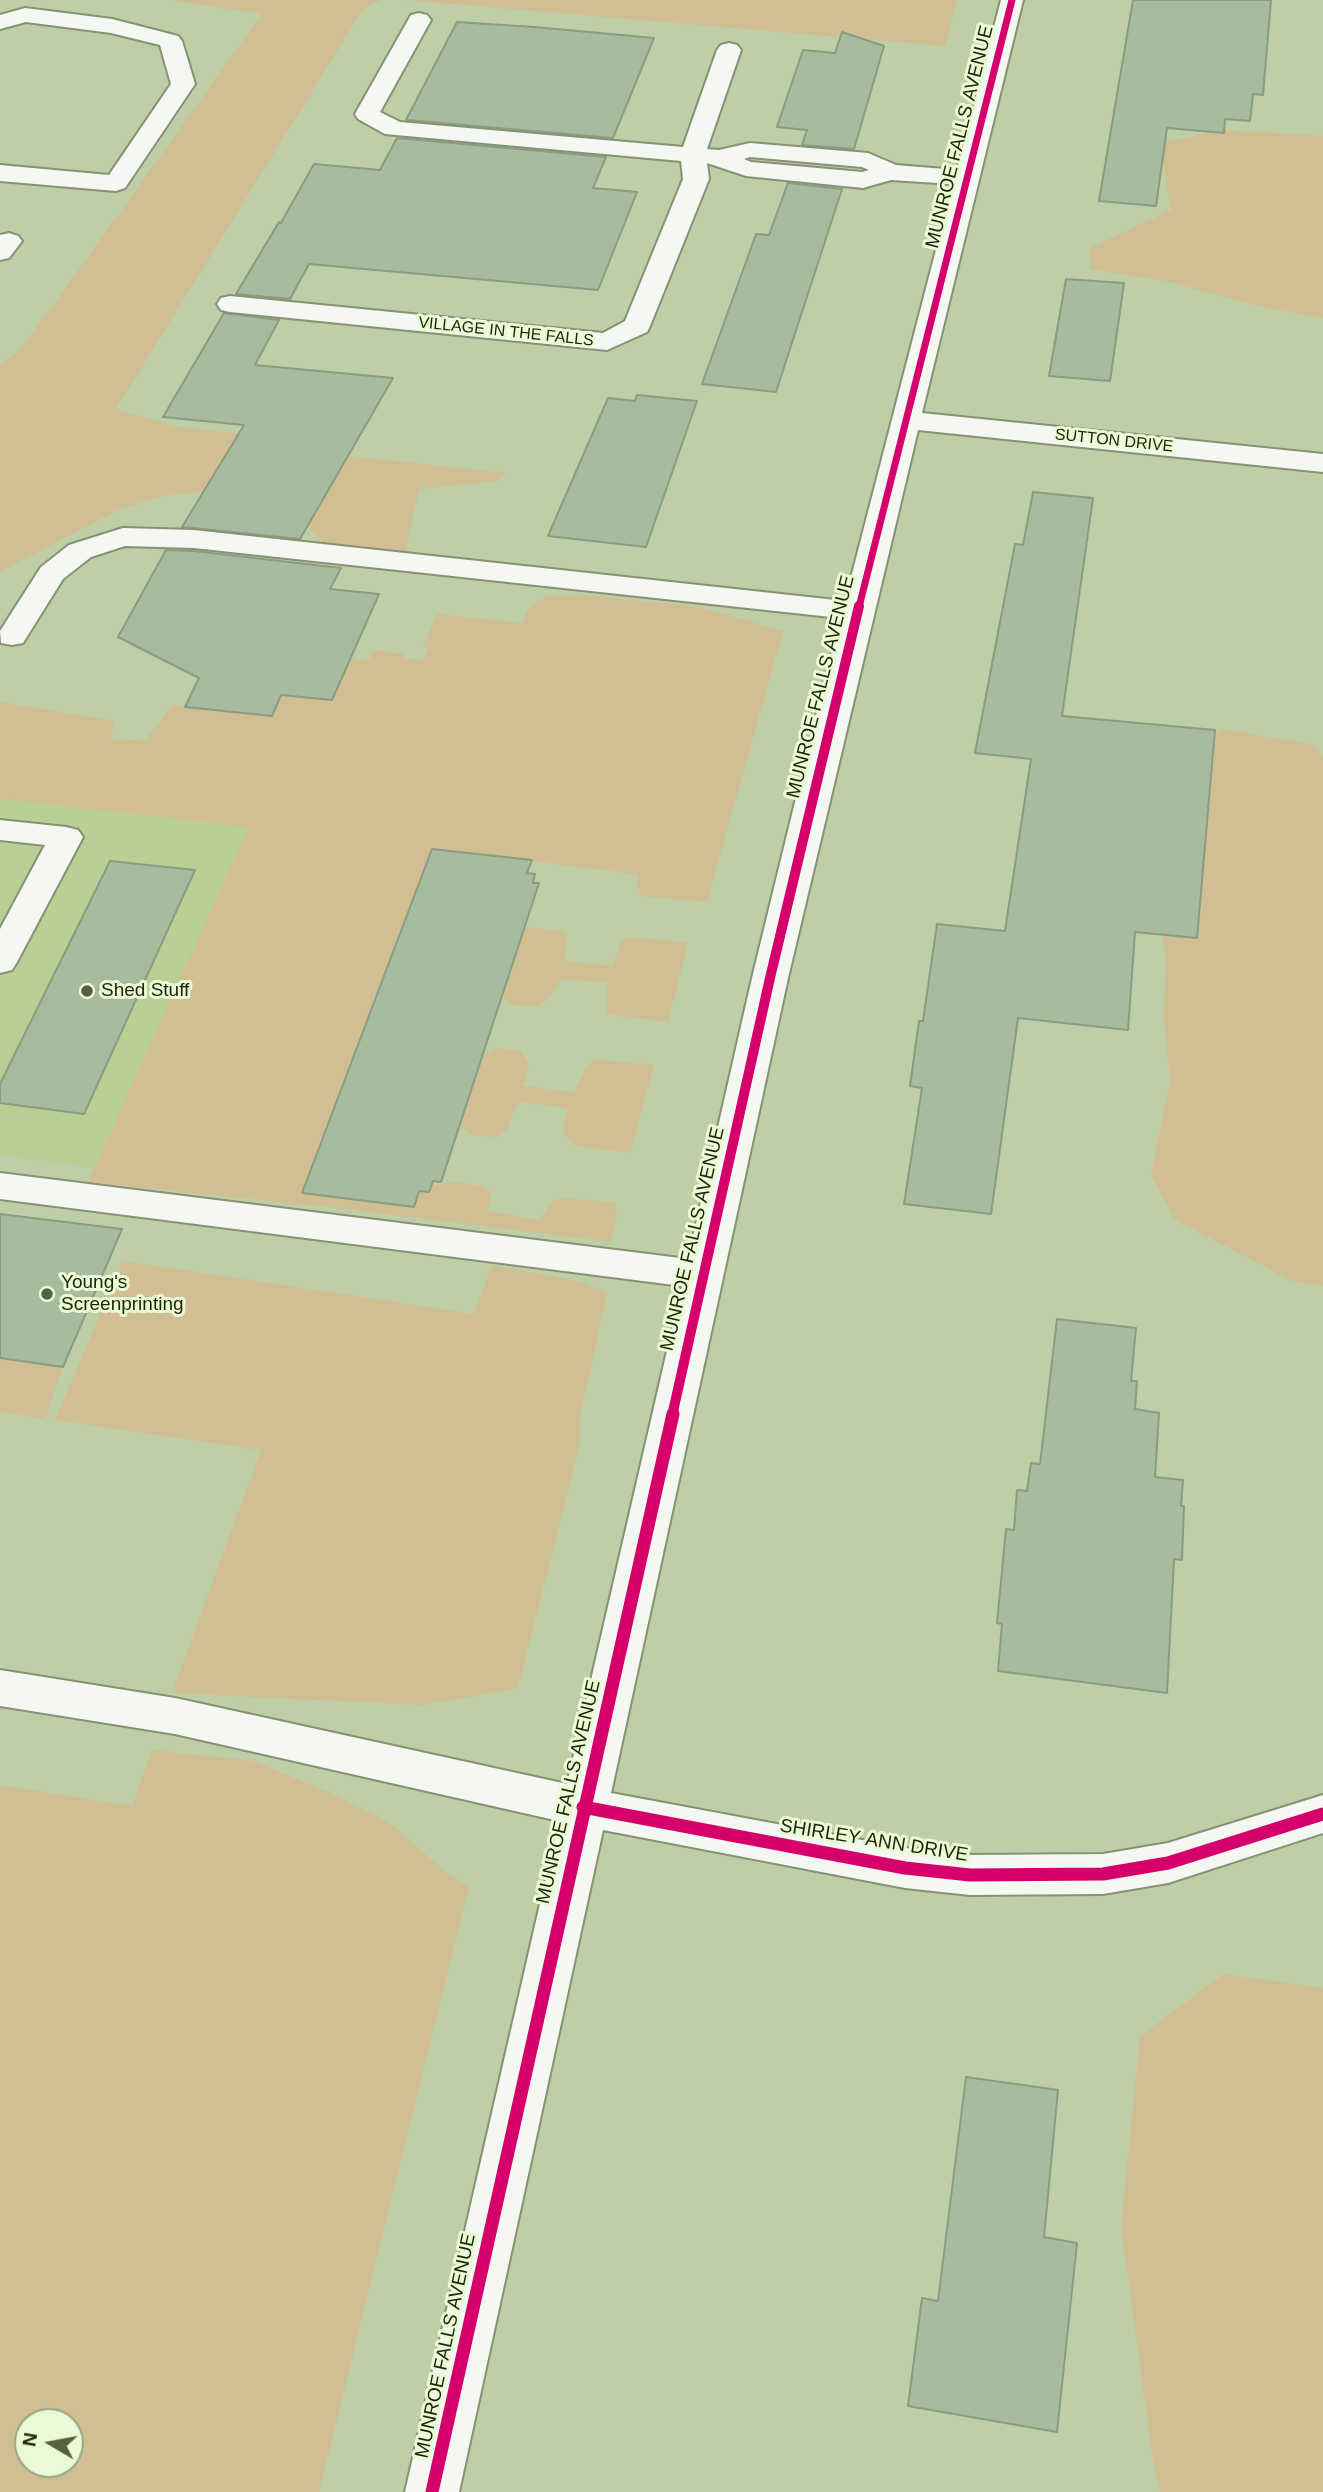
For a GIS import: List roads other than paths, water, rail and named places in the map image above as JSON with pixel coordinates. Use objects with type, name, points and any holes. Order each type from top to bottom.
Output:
[{"type":"street","name":"MUNROE FALLS AVENUE","points":[[432,2492],[769,978],[858,611],[1012,0]]},
{"type":"street","points":[[0,22],[25,15],[112,26],[170,41],[183,84],[116,183],[0,173]]},
{"type":"street","points":[[419,20],[368,114],[394,129],[720,157],[750,150],[867,160],[890,172],[967,178]]},
{"type":"street","name":"VILLAGE IN THE FALLS","points":[[230,304],[607,342],[637,327],[696,179],[693,154],[729,50]]},
{"type":"street","name":"SUTTON DRIVE","points":[[906,420],[1323,463]]},
{"type":"street","points":[[12,636],[52,573],[80,551],[124,537],[194,539],[858,611]]},
{"type":"street","points":[[0,830],[66,838],[0,962]]},
{"type":"street","points":[[0,1186],[703,1275]]},
{"type":"street","name":"SHIRLEY ANN DRIVE","points":[[0,1688],[175,1716],[583,1807],[905,1868],[970,1875],[1103,1874],[1168,1863],[1323,1814]]},
{"type":"place","name":"Shed Stuff","points":[[87,991]]},
{"type":"place","name":"Young's Screenprinting","points":[[47,1294]]}]
